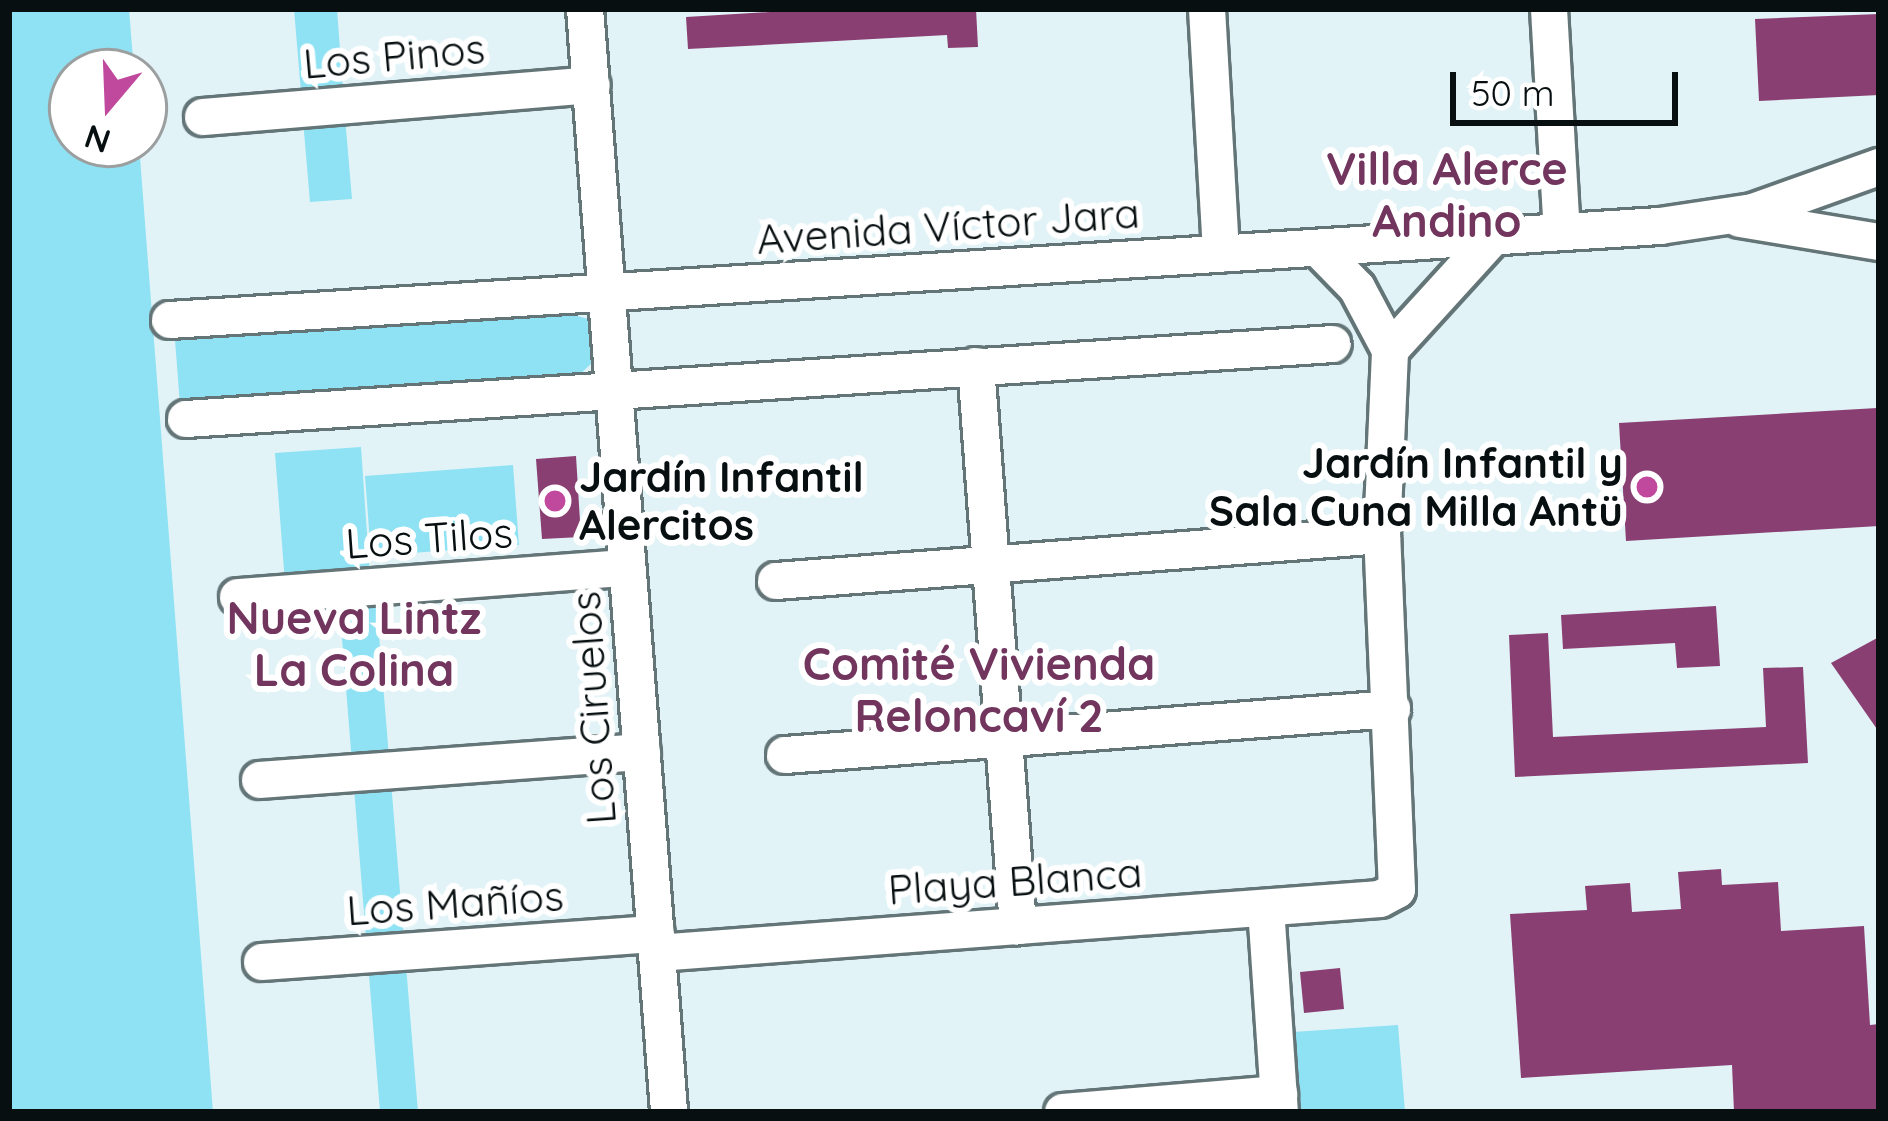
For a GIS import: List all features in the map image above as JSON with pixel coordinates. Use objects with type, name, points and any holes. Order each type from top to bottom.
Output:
[{"type":"street","name":"Los Ciruelos","points":[[585,9],[669,1112]]},
{"type":"street","points":[[1208,9],[1221,254]]},
{"type":"street","points":[[1550,9],[1562,232]]},
{"type":"street","name":"Los Pinos","points":[[203,117],[592,85]]},
{"type":"street","name":"Avenida Víctor Jara","points":[[170,320],[1562,232],[1742,215],[1879,166]]},
{"type":"street","name":"Avenida Víctor Jara","points":[[1742,215],[1879,242]]},
{"type":"street","points":[[1390,350],[1492,237]]},
{"type":"street","points":[[785,755],[1392,709],[1382,535],[1390,350],[1358,289],[1318,248]]},
{"type":"street","points":[[186,419],[1333,344]]},
{"type":"street","points":[[976,366],[1018,926]]},
{"type":"street","points":[[776,581],[1382,535]]},
{"type":"street","name":"Los Tilos","points":[[238,597],[627,568]]},
{"type":"street","name":"Playa Blanca","points":[[656,943],[1018,926],[1380,899],[1401,878],[1392,709]]},
{"type":"street","points":[[260,780],[642,752]]},
{"type":"street","points":[[1063,1112],[1280,1103],[1265,908]]},
{"type":"street","name":"Los Mañíos","points":[[262,962],[656,943]]},
{"type":"shaded area","points":[[9,9],[129,9],[132,48],[48,48],[48,168],[141,168],[213,1112],[9,1112]]},
{"type":"shaded area","points":[[294,9],[337,9],[343,90],[301,92]]},
{"type":"shaded area","points":[[345,117],[352,199],[310,202],[303,120]]},
{"type":"shaded area","points":[[569,314],[589,319],[592,363],[579,375],[180,405],[175,340]]},
{"type":"shaded area","points":[[361,447],[370,577],[285,583],[275,453]]},
{"type":"shaded area","points":[[513,465],[519,545],[371,556],[365,476]]},
{"type":"shaded area","points":[[376,598],[418,1112],[380,1112],[339,601]]},
{"type":"shaded area","points":[[1398,1025],[1405,1112],[1300,1112],[1293,1032]]},
{"type":"building","points":[[818,9],[976,9],[978,47],[948,48],[947,35],[688,49],[686,17]]},
{"type":"building","points":[[1879,14],[1879,95],[1759,101],[1755,19]]},
{"type":"building","points":[[1877,408],[1879,526],[1626,541],[1619,423]]},
{"type":"building","points":[[576,456],[581,537],[542,539],[536,459]]},
{"type":"building","points":[[1716,606],[1720,666],[1677,668],[1675,643],[1563,649],[1561,615]]},
{"type":"building","points":[[1548,633],[1553,737],[1766,727],[1763,668],[1803,667],[1808,763],[1515,777],[1509,635]]},
{"type":"building","points":[[1879,637],[1879,732],[1831,663]]},
{"type":"building","points":[[1721,869],[1722,885],[1778,882],[1781,931],[1864,926],[1870,1025],[1879,1024],[1879,1112],[1734,1112],[1732,1065],[1521,1078],[1510,914],[1587,910],[1585,886],[1630,883],[1632,912],[1681,909],[1678,872]]},
{"type":"building","points":[[1340,968],[1344,1009],[1304,1013],[1300,972]]},
{"type":"place","name":"Jardín Infantil y Sala Cuna Milla Antü","points":[[1647,487]]},
{"type":"place","name":"Jardín Infantil Alercitos","points":[[555,501]]},
{"type":"district","name":"Villa Alerce Andino","points":[[1447,195]]},
{"type":"district","name":"Nueva Lintz La Colina","points":[[354,644]]},
{"type":"district","name":"Comité Vivienda Reloncaví 2","points":[[979,690]]}]
